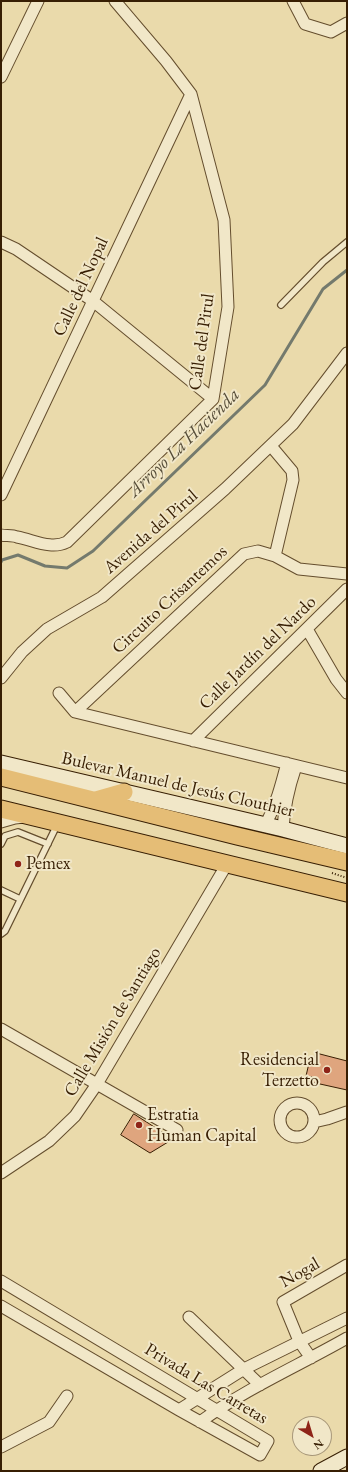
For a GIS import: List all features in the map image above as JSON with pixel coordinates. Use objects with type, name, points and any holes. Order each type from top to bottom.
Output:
[{"type":"main road","points":[[1,776],[236,836],[347,862]]},
{"type":"main road","points":[[95,800],[124,792]]},
{"type":"main road","points":[[1,809],[347,893]]},
{"type":"street","points":[[1,77],[38,1]]},
{"type":"street","name":"Calle del Pirul","points":[[1,535],[16,536],[53,546],[60,546],[68,542],[213,399],[228,307],[224,220],[191,94],[166,61],[115,1]]},
{"type":"street","points":[[293,1],[305,24],[331,32],[347,24]]},
{"type":"street","name":"Calle del Nopal","points":[[1,495],[191,94]]},
{"type":"street","points":[[1,242],[16,249],[93,301],[213,399]]},
{"type":"street","points":[[313,398],[347,353]]},
{"type":"street","points":[[313,398],[347,365]]},
{"type":"street","name":"Avenida del Pirul","points":[[1,678],[22,652],[47,629],[102,597],[225,490],[293,424],[313,398]]},
{"type":"street","points":[[271,446],[292,471],[293,480],[274,556]]},
{"type":"street","name":"Circuito Crisantemos","points":[[75,712],[244,554],[258,551],[274,556],[299,569],[347,574]]},
{"type":"street","name":"Calle Jardín del Nardo","points":[[193,741],[347,589]]},
{"type":"street","points":[[307,629],[336,679],[347,693]]},
{"type":"street","points":[[59,693],[75,712],[347,778]]},
{"type":"street","name":"Bulevar Manuel de Jesús Clouthier","points":[[1,763],[265,826],[284,829],[347,846]]},
{"type":"street","points":[[265,826],[291,764]]},
{"type":"street","points":[[284,829],[284,813],[291,764]]},
{"type":"street","points":[[1,822],[15,818],[33,816]]},
{"type":"street","name":"Calle Misión de Santiago","points":[[1,1172],[49,1141],[75,1116],[97,1084],[227,864]]},
{"type":"street","points":[[1,1029],[177,1130]]},
{"type":"street","points":[[314,1122],[347,1112]]},
{"type":"street","name":"Nogal","points":[[311,1358],[299,1341],[283,1302],[347,1266]]},
{"type":"street","name":"Privada Las Carretas","points":[[1,1281],[268,1441],[260,1455],[179,1410],[1,1306]]},
{"type":"street","points":[[189,1317],[260,1385]]},
{"type":"street","points":[[179,1410],[244,1369],[344,1320],[346,1341],[260,1385],[216,1410],[200,1422]]},
{"type":"street","points":[[1,1447],[49,1422],[67,1396]]},
{"type":"street","points":[[321,1471],[347,1457]]},
{"type":"lane","points":[[281,305],[323,262],[347,242]]},
{"type":"lane","points":[[1,934],[5,931],[58,823]]},
{"type":"lane","points":[[1,844],[5,836],[18,832],[48,844]]},
{"type":"lane","points":[[1,890],[20,899]]},
{"type":"building","name":"Residencial Terzetto","points":[[316,1053],[347,1061],[347,1090],[311,1082],[312,1077],[306,1076],[309,1063],[314,1064]]},
{"type":"building","name":"Estratia Human Capital","points":[[134,1114],[173,1139],[150,1153],[121,1135]]},
{"type":"waterway","name":"Arroyo La Hacienda","points":[[1,562],[2,560],[18,555],[45,566],[67,568],[93,551],[265,385],[323,289],[347,270]]},
{"type":"place","name":"Pemex","points":[[18,864]]},
{"type":"place","name":"Residencial Terzetto","points":[[327,1070]]},
{"type":"place","name":"Estratia Human Capital","points":[[139,1125]]}]
